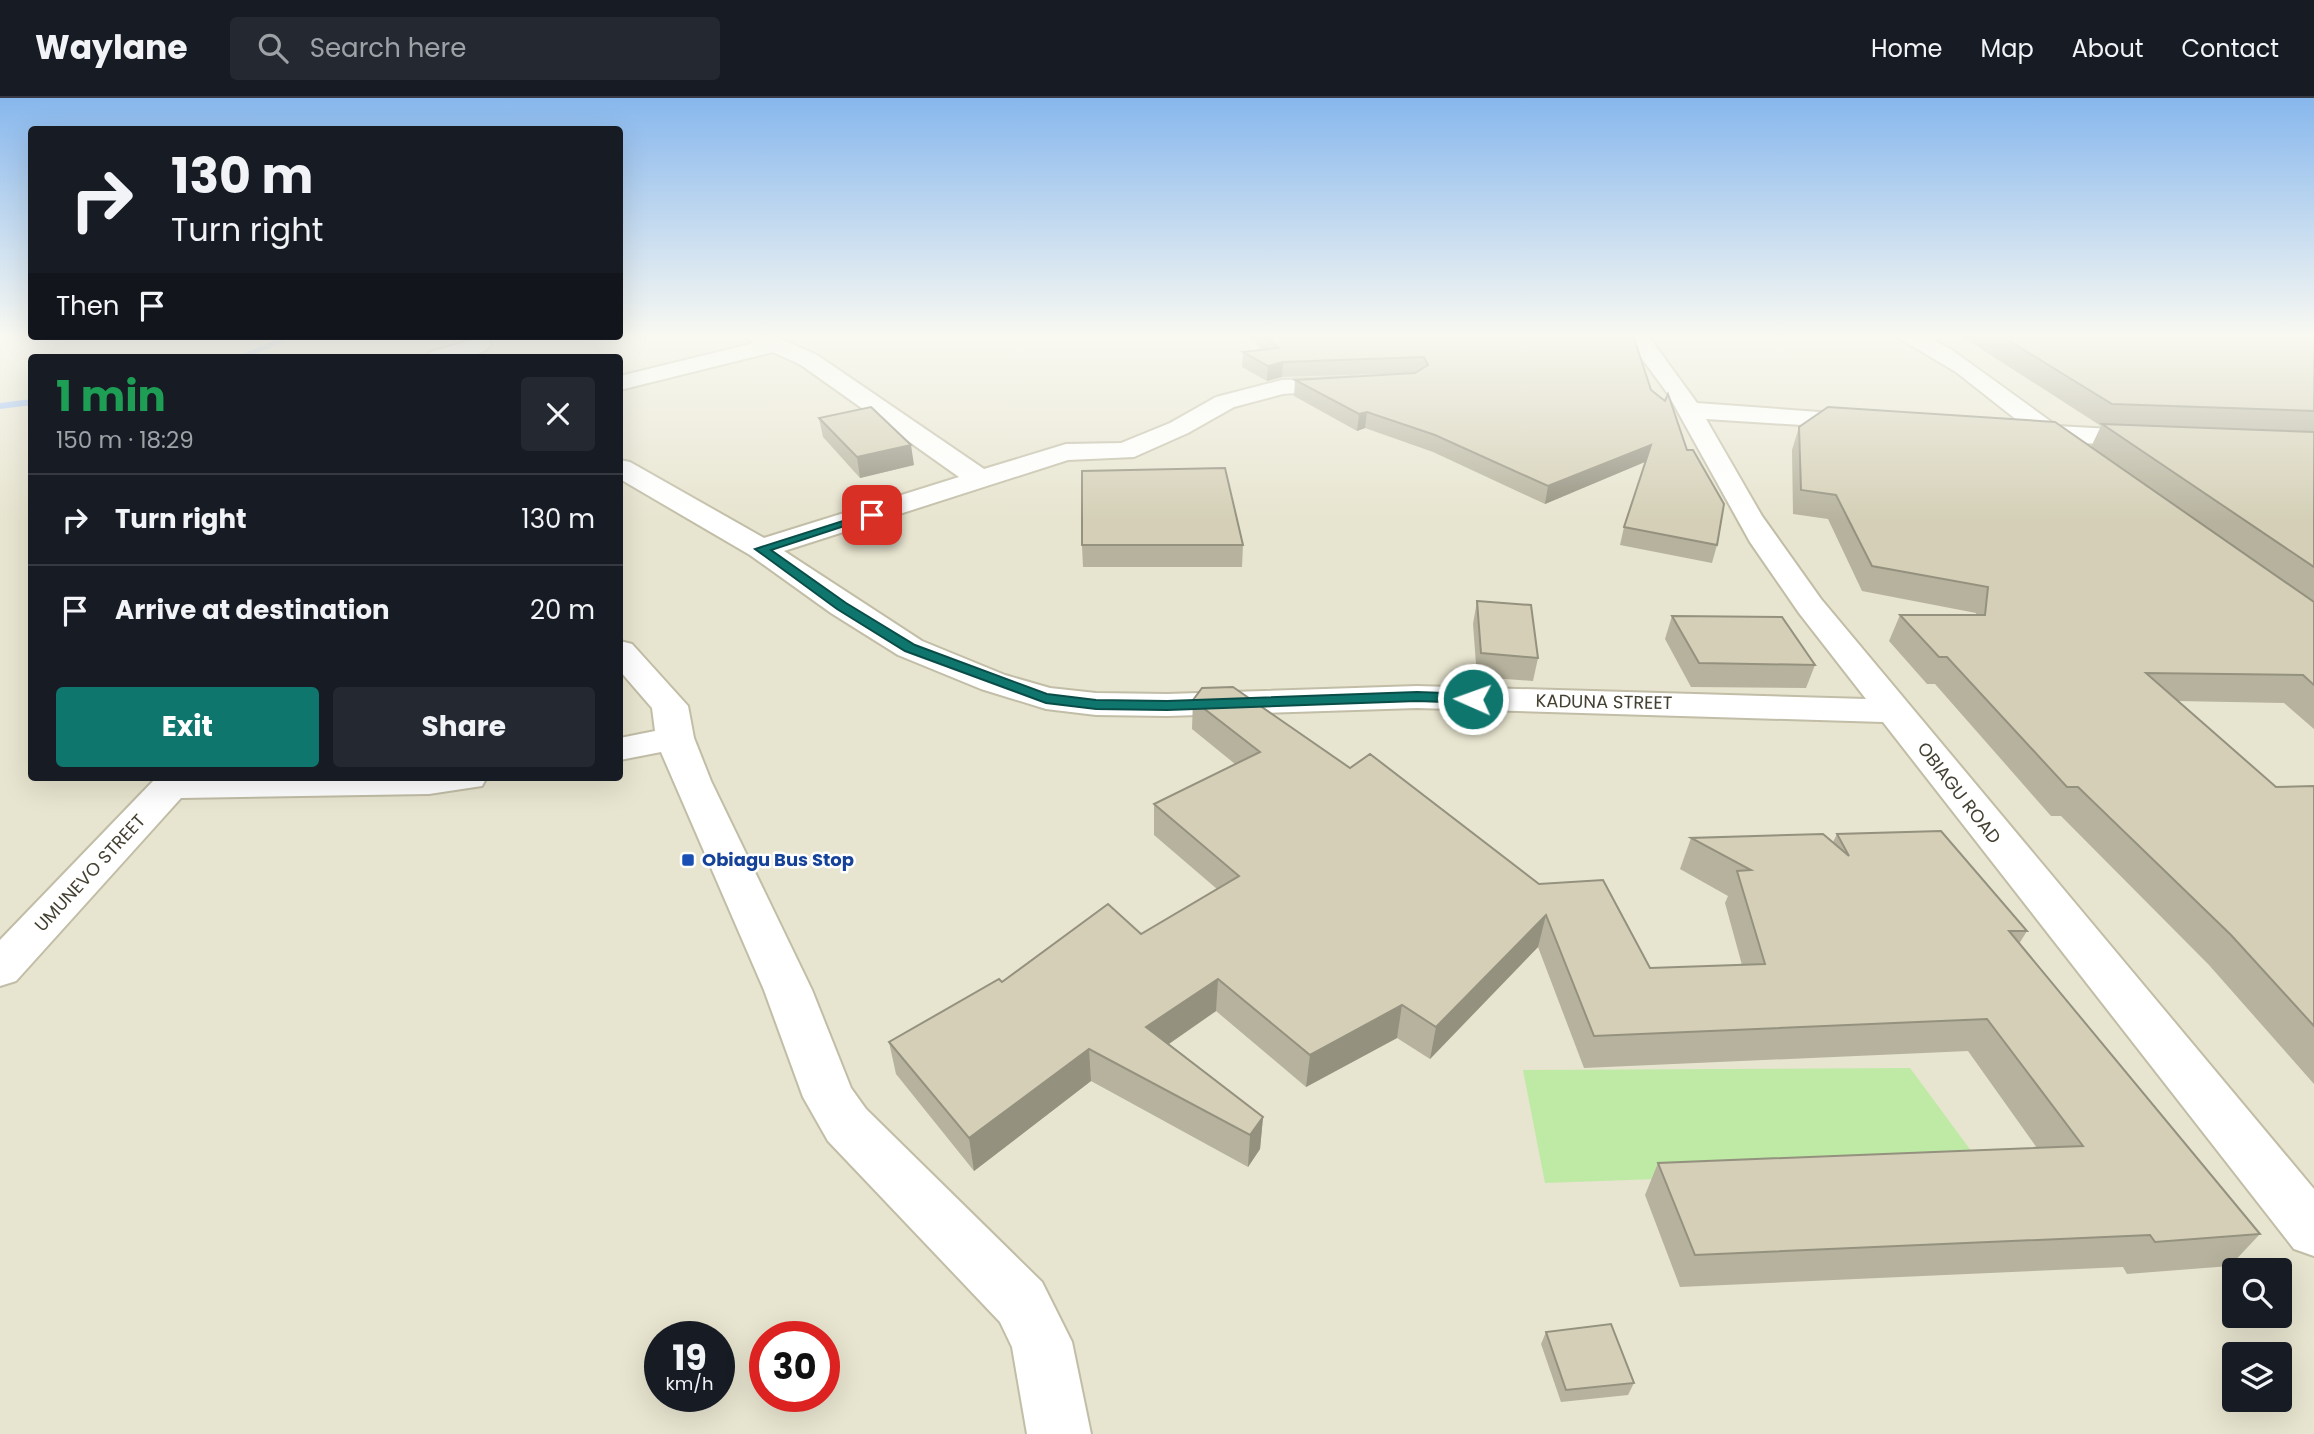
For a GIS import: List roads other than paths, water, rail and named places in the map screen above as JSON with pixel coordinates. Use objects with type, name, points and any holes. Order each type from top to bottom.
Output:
[{"type":"street","points":[[861,396],[981,480]]},
{"type":"street","points":[[761,549],[1066,452],[1125,451],[1179,428],[1225,402],[1246,396]]},
{"type":"street","name":"OBIAGU ROAD","points":[[1681,396],[1740,504],[1810,606],[2314,1231]]},
{"type":"street","points":[[2002,396],[2085,458]]},
{"type":"street","points":[[1689,410],[1891,423]]},
{"type":"street","points":[[1998,430],[2177,440]]},
{"type":"street","name":"KADUNA STREET","points":[[623,470],[761,549],[842,606],[910,648],[993,682],[1046,698],[1096,704],[1167,705],[1417,697],[1895,712]]},
{"type":"street","points":[[623,654],[670,706],[675,738],[691,781],[788,990],[828,1097],[847,1125],[1021,1302],[1042,1342],[1059,1434]]},
{"type":"street","points":[[623,748],[675,738]]},
{"type":"street","points":[[175,782],[437,781]]},
{"type":"street","name":"UMUNEVO STREET","points":[[0,969],[175,782]]},
{"type":"waterway","points":[[0,406],[28,402]]},
{"type":"place","name":"Obiagu Bus Stop","points":[[688,860]]}]
